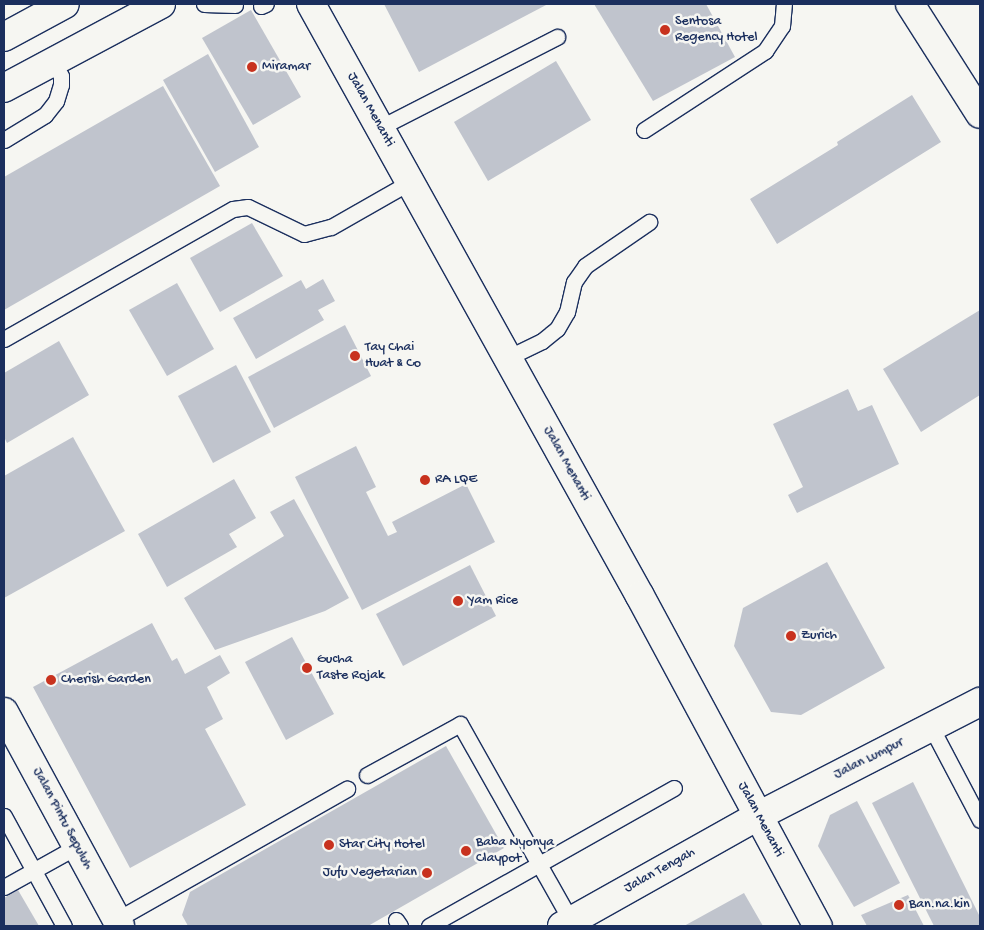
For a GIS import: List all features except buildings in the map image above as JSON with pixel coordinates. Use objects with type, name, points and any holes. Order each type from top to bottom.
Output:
[{"type":"street","points":[[4,37],[64,4]]},
{"type":"street","points":[[4,88],[160,4]]},
{"type":"street","name":"Jalan Menanti","points":[[311,4],[640,596],[818,926]]},
{"type":"street","points":[[910,4],[980,114]]},
{"type":"street","name":"Jalan Lumpur","points":[[758,816],[980,702]]},
{"type":"street","name":"Jalan Pintu Sepuluh","points":[[4,712],[118,923]]},
{"type":"street","name":"Jalan Tengah","points":[[566,924],[758,816]]},
{"type":"lane","points":[[204,4],[235,5]]},
{"type":"lane","points":[[644,130],[765,51],[782,26],[784,4]]},
{"type":"lane","points":[[381,127],[557,37]]},
{"type":"lane","points":[[4,140],[45,115],[56,101],[61,85],[61,76],[53,61]]},
{"type":"lane","points":[[4,339],[233,209],[248,207],[304,234],[331,227],[410,182]]},
{"type":"lane","points":[[507,358],[542,341],[557,330],[567,312],[574,282],[585,266],[649,222]]},
{"type":"lane","points":[[367,775],[460,724],[539,866],[566,924]]},
{"type":"lane","points":[[931,727],[980,820]]},
{"type":"lane","points":[[429,926],[539,866],[674,788]]},
{"type":"lane","points":[[118,923],[347,789]]},
{"type":"lane","points":[[4,816],[64,926]]},
{"type":"lane","points":[[4,887],[76,847]]},
{"type":"place","name":"Sentosa Regency Hotel","points":[[665,30]]},
{"type":"place","name":"Miramar","points":[[252,67]]},
{"type":"place","name":"Tay Chai Huat & Co","points":[[355,356]]},
{"type":"place","name":"RA LQE","points":[[425,480]]},
{"type":"place","name":"Yam Rice","points":[[458,601]]},
{"type":"place","name":"Zurich","points":[[791,636]]},
{"type":"place","name":"Gucha Taste Rojak","points":[[307,668]]},
{"type":"place","name":"Cherish Garden","points":[[51,680]]},
{"type":"place","name":"Star City Hotel","points":[[329,845]]},
{"type":"place","name":"Baba Nyonya Claypot","points":[[466,851]]},
{"type":"place","name":"Jufu Vegetarian","points":[[427,873]]},
{"type":"place","name":"Ban.na.kin","points":[[899,905]]}]
